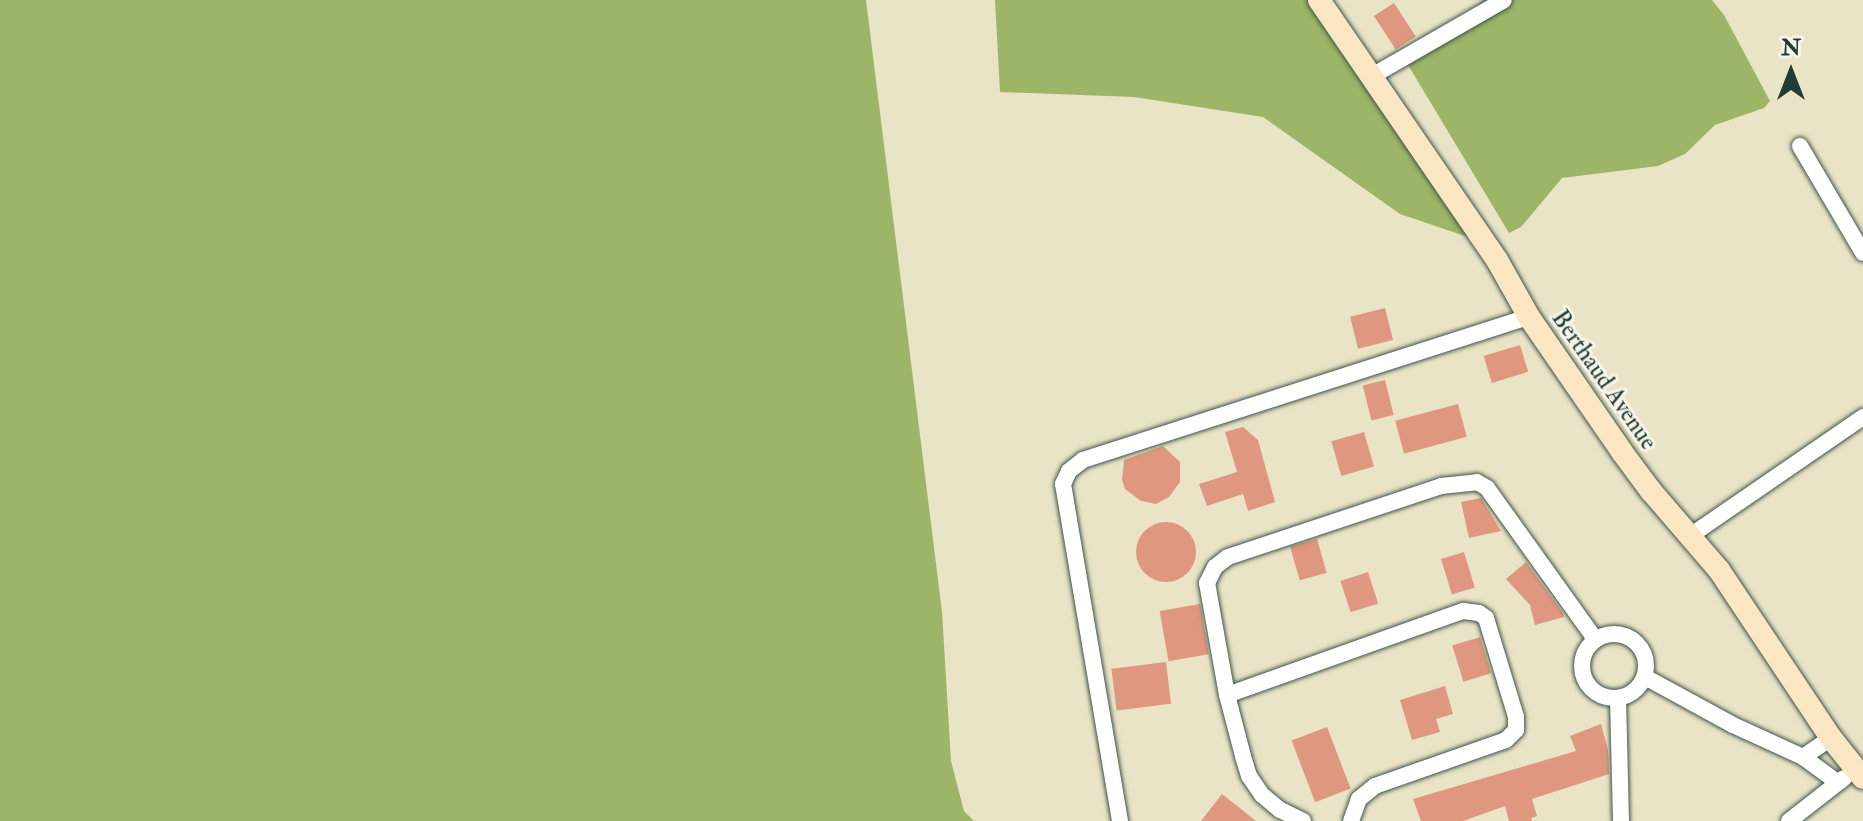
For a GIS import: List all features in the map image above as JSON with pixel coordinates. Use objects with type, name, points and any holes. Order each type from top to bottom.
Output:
[{"type":"street","name":"Berthaud Avenue","points":[[1319,0],[1497,260],[1529,317],[1644,482],[1719,570],[1831,738],[1852,777]]},
{"type":"street","points":[[1372,76],[1504,0]]},
{"type":"street","points":[[1800,146],[1863,253]]},
{"type":"street","points":[[1120,821],[1063,484],[1069,471],[1083,460],[1529,317]]},
{"type":"street","points":[[1690,536],[1863,417]]},
{"type":"street","points":[[1303,821],[1280,810],[1262,795],[1249,776],[1227,695],[1207,583],[1215,567],[1255,546],[1461,481],[1477,482],[1487,488],[1595,639]]},
{"type":"street","points":[[1227,695],[1463,611],[1479,613],[1486,618],[1512,702],[1516,730],[1506,740],[1375,786],[1359,799],[1351,821]]},
{"type":"street","points":[[1615,633],[1634,640],[1646,657],[1645,677],[1634,691],[1618,698],[1599,695],[1591,689],[1582,673],[1584,654],[1595,639],[1615,633]]},
{"type":"street","points":[[1645,677],[1733,725],[1852,777]]},
{"type":"street","points":[[1618,698],[1621,821]]},
{"type":"street","points":[[1803,757],[1831,738]]},
{"type":"street","points":[[1789,821],[1852,777]]},
{"type":"green space","points":[[0,0],[866,0],[942,612],[951,761],[964,811],[974,821],[0,821]]},
{"type":"green space","points":[[995,0],[1317,0],[1468,237],[1400,214],[1263,117],[1134,97],[1000,92]]},
{"type":"green space","points":[[1483,0],[1712,0],[1724,15],[1770,101],[1764,108],[1715,125],[1685,154],[1658,166],[1562,178],[1521,227],[1509,233],[1402,55],[1449,32]]},
{"type":"building","points":[[1394,3],[1416,37],[1396,50],[1374,16]]},
{"type":"building","points":[[1385,308],[1393,340],[1358,349],[1350,317]]},
{"type":"building","points":[[1520,345],[1528,372],[1492,383],[1484,356]]},
{"type":"building","points":[[1385,380],[1394,415],[1371,420],[1363,386]]},
{"type":"building","points":[[1458,404],[1467,437],[1404,454],[1395,421]]},
{"type":"building","points":[[1243,427],[1258,440],[1275,502],[1248,511],[1243,494],[1207,506],[1199,484],[1237,472],[1225,432]]},
{"type":"building","points":[[1364,432],[1374,467],[1341,476],[1331,441]]},
{"type":"building","points":[[1163,446],[1180,462],[1180,482],[1169,497],[1156,504],[1141,501],[1125,489],[1122,480],[1124,460]]},
{"type":"building","points":[[1481,498],[1501,531],[1469,538],[1461,502]]},
{"type":"building","points":[[1166,522],[1178,524],[1187,531],[1194,540],[1194,564],[1187,573],[1178,580],[1166,582],[1154,580],[1145,573],[1138,564],[1136,552],[1138,540],[1145,531],[1154,524]]},
{"type":"building","points":[[1317,539],[1327,573],[1300,580],[1290,547]]},
{"type":"building","points":[[1464,552],[1475,587],[1452,594],[1441,559]]},
{"type":"building","points":[[1526,562],[1564,617],[1535,625],[1530,605],[1506,579]]},
{"type":"building","points":[[1368,572],[1378,603],[1351,612],[1340,581]]},
{"type":"building","points":[[1200,604],[1209,654],[1168,661],[1160,611]]},
{"type":"building","points":[[1480,637],[1491,673],[1463,682],[1452,645]]},
{"type":"building","points":[[1166,662],[1171,704],[1117,710],[1111,669]]},
{"type":"building","points":[[1445,686],[1453,714],[1436,719],[1440,732],[1412,740],[1400,700]]},
{"type":"building","points":[[1601,724],[1608,750],[1609,774],[1532,799],[1537,816],[1531,818],[1532,821],[1509,821],[1505,806],[1463,821],[1421,821],[1413,799],[1576,751],[1570,736]]},
{"type":"building","points":[[1327,727],[1351,789],[1315,802],[1292,741]]},
{"type":"building","points":[[1222,794],[1256,821],[1201,821]]}]
